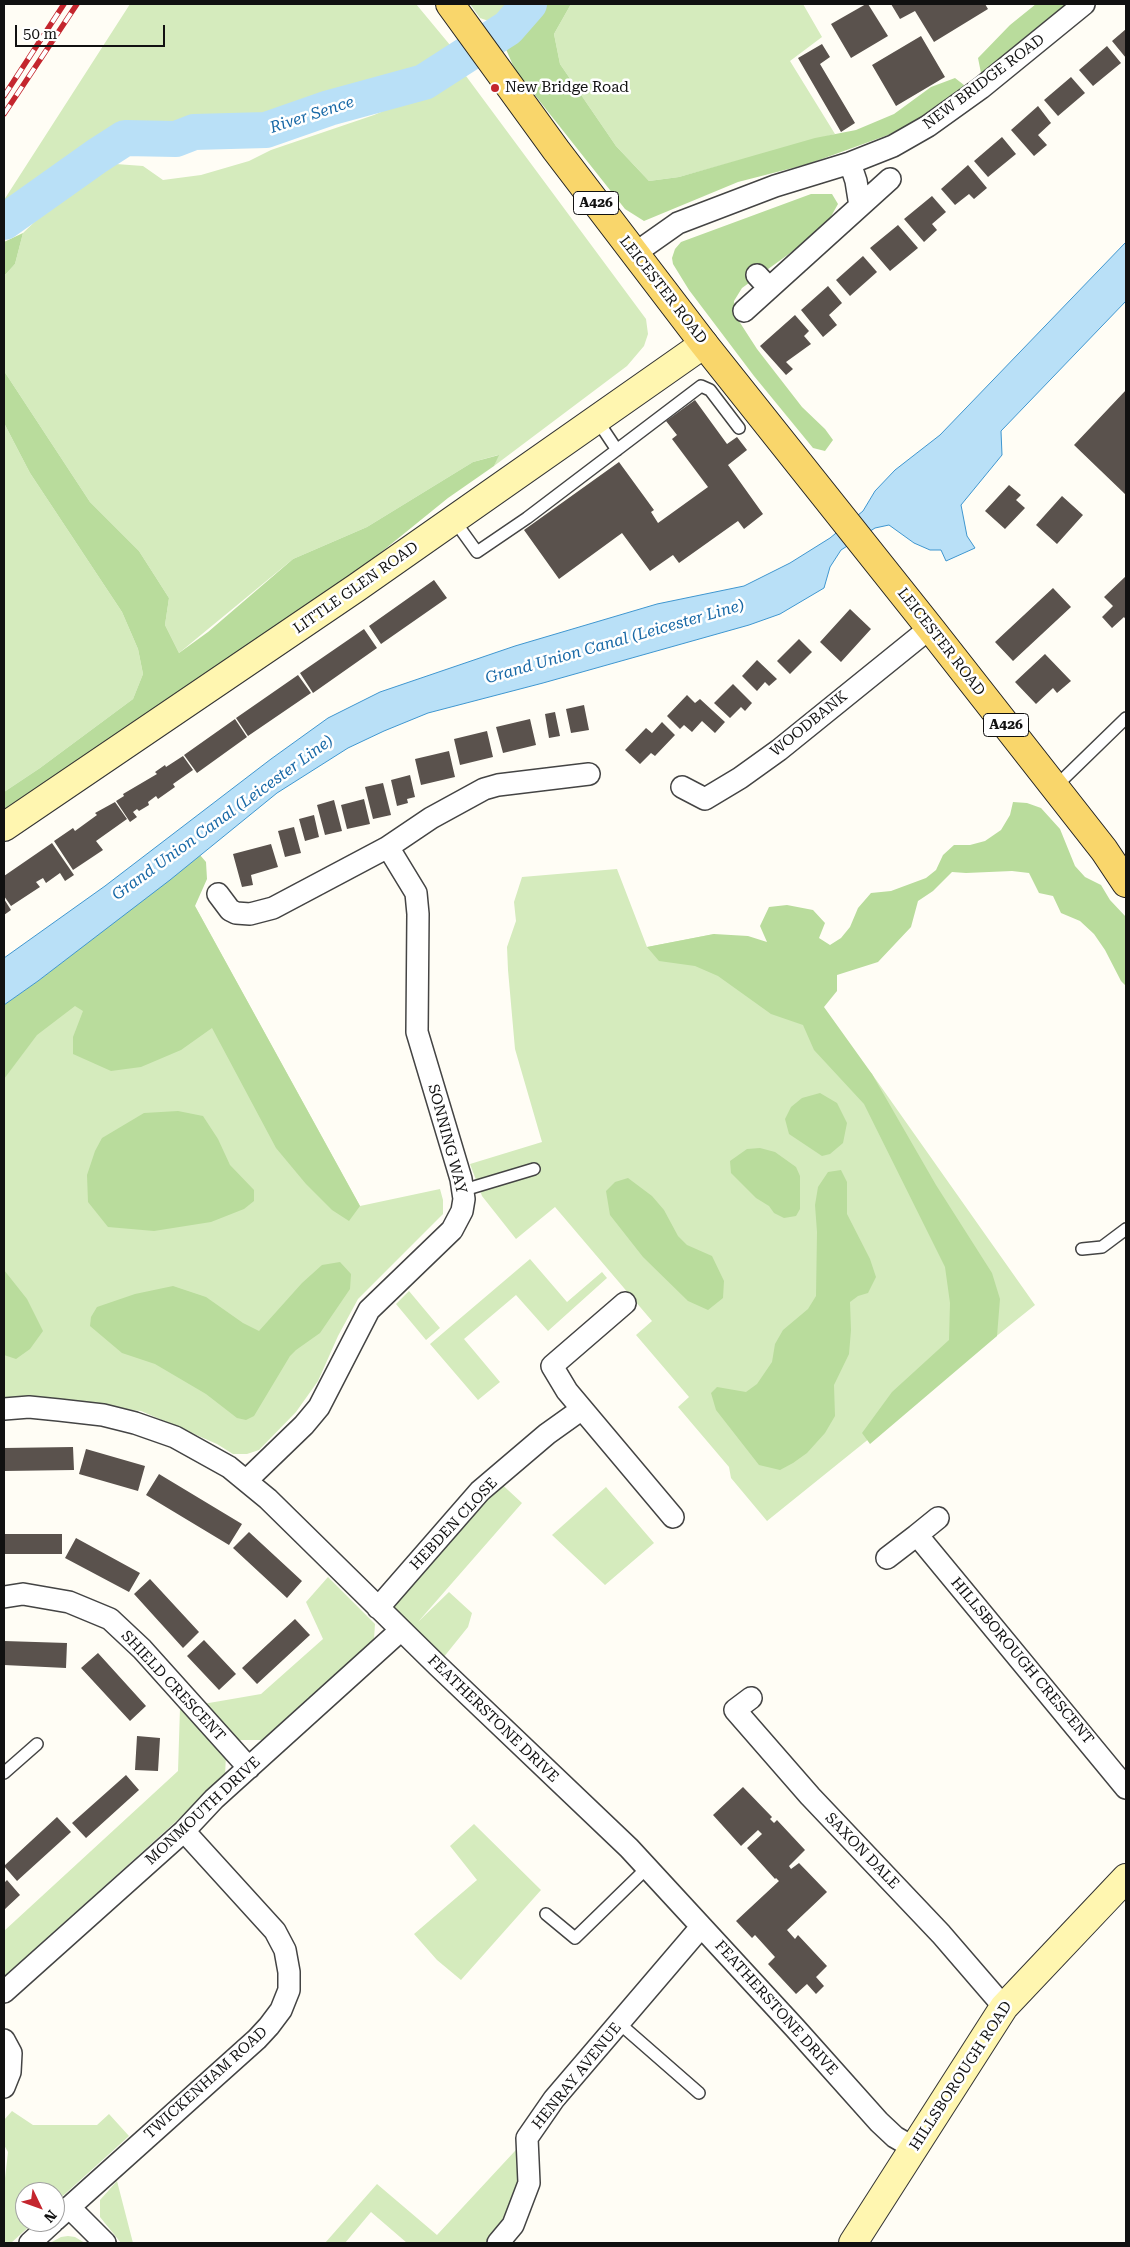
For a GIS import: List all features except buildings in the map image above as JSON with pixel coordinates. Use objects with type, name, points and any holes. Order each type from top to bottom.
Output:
[{"type":"main road","name":"LEICESTER ROAD","points":[[458,14],[634,254],[1055,787],[1104,850],[1126,883]]},
{"type":"main road","name":"LITTLE GLEN ROAD","points":[[4,827],[454,520],[704,344]]},
{"type":"main road","name":"HILLSBOROUGH ROAD","points":[[853,2243],[1004,2007],[1126,1878]]},
{"type":"street","name":"NEW BRIDGE ROAD","points":[[634,254],[678,223],[775,186],[850,163],[892,146],[928,126],[981,88],[1084,4]]},
{"type":"street","points":[[850,163],[856,181],[860,206]]},
{"type":"street","points":[[744,311],[763,281],[860,206],[890,179]]},
{"type":"street","name":"WOODBANK","points":[[682,787],[705,800],[740,778],[930,628]]},
{"type":"street","points":[[218,894],[230,910],[236,913],[250,914],[273,908],[388,847],[432,818],[484,789],[498,785],[589,774]]},
{"type":"street","name":"SONNING WAY","points":[[246,1481],[304,1425],[319,1407],[369,1310],[452,1230],[462,1211],[464,1190],[417,1032],[418,914],[416,893],[388,847]]},
{"type":"street","points":[[625,1303],[552,1366],[563,1386],[673,1517]]},
{"type":"street","name":"FEATHERSTONE DRIVE","points":[[4,1409],[29,1407],[59,1410],[103,1415],[135,1423],[175,1437],[210,1455],[246,1481],[268,1499],[647,1868],[879,2122],[895,2137],[914,2148]]},
{"type":"street","name":"HEBDEN CLOSE","points":[[378,1608],[480,1491],[547,1434],[582,1408]]},
{"type":"street","points":[[887,1558],[938,1518]]},
{"type":"street","name":"HILLSBOROUGH CRESCENT","points":[[917,1535],[1126,1788]]},
{"type":"street","name":"SHIELD CRESCENT","points":[[4,1597],[23,1594],[69,1602],[110,1619],[142,1649],[249,1768]]},
{"type":"street","name":"MONMOUTH DRIVE","points":[[4,1992],[184,1831],[214,1799],[401,1630]]},
{"type":"street","name":"SAXON DALE","points":[[751,1698],[735,1710],[810,1796],[941,1934],[1004,2007]]},
{"type":"street","name":"TWICKENHAM ROAD","points":[[65,2212],[269,2026],[281,2010],[289,1990],[289,1972],[285,1950],[275,1931],[184,1831]]},
{"type":"street","name":"HENRAY AVENUE","points":[[498,2243],[513,2225],[529,2182],[527,2138],[554,2099],[702,1927]]},
{"type":"street","points":[[4,2040],[11,2053],[10,2072],[4,2087]]},
{"type":"street","points":[[65,2220],[104,2243]]},
{"type":"street","name":"TWICKENHAM ROAD","points":[[30,2243],[42,2232]]},
{"type":"lane","points":[[454,520],[477,552],[527,518],[701,386],[710,390],[739,428]]},
{"type":"lane","points":[[597,420],[617,450]]},
{"type":"lane","points":[[1055,787],[1126,718]]},
{"type":"lane","points":[[464,1190],[534,1169]]},
{"type":"lane","points":[[1082,1249],[1102,1247],[1126,1229]]},
{"type":"lane","points":[[4,1773],[36,1744]]},
{"type":"lane","points":[[546,1914],[575,1938],[647,1868]]},
{"type":"lane","points":[[620,2024],[699,2094]]},
{"type":"green space","points":[[130,4],[416,4],[450,45],[450,54],[432,69],[397,75],[234,135],[199,139],[169,132],[143,131],[114,135],[29,199],[4,204],[4,200]]},
{"type":"green space","points":[[470,4],[523,4],[503,26],[480,18]]},
{"type":"green space","points":[[544,4],[571,4],[554,34],[560,64],[616,146],[649,181],[679,177],[815,138],[856,130],[894,114],[931,87],[955,78],[964,85],[962,94],[932,113],[888,135],[808,164],[738,182],[644,221],[625,209],[515,70],[505,47]]},
{"type":"green space","points":[[571,4],[803,4],[822,37],[790,61],[835,134],[679,177],[649,181],[616,146],[560,64],[554,34]]},
{"type":"green space","points":[[1036,4],[1073,4],[993,69],[981,73],[978,58],[1010,25]]},
{"type":"green space","points":[[466,76],[646,319],[648,334],[644,346],[627,366],[494,466],[498,455],[473,462],[367,527],[293,559],[179,653],[165,625],[169,598],[139,551],[90,502],[4,371],[4,276],[15,264],[23,233],[71,187],[96,172],[116,164],[143,166],[163,180],[201,175],[249,161],[271,150],[374,115]]},
{"type":"green space","points":[[811,194],[832,194],[838,204],[829,220],[815,235],[742,288],[734,301],[735,315],[757,349],[802,407],[825,429],[833,440],[825,451],[813,448],[754,376],[689,290],[673,264],[672,258],[675,249],[681,242]]},
{"type":"green space","points":[[23,233],[15,264],[4,276],[4,242]]},
{"type":"green space","points":[[4,371],[90,502],[139,551],[169,598],[165,625],[179,653],[208,632],[293,559],[367,527],[473,462],[499,455],[494,466],[448,498],[364,566],[4,811],[4,792],[40,768],[133,699],[143,674],[138,649],[122,612],[30,473],[4,423]]},
{"type":"green space","points":[[4,423],[30,473],[122,612],[138,649],[143,674],[133,699],[40,768],[4,792]]},
{"type":"green space","points":[[1013,802],[1027,803],[1041,808],[1060,829],[1075,866],[1085,877],[1101,885],[1110,900],[1126,917],[1126,986],[1121,981],[1105,950],[1094,934],[1080,921],[1061,913],[1053,896],[1039,893],[1029,873],[1012,871],[952,872],[933,891],[918,901],[911,927],[878,962],[837,975],[837,991],[824,1007],[872,1074],[936,1185],[992,1273],[1000,1299],[997,1336],[870,1444],[862,1433],[892,1392],[949,1340],[950,1303],[945,1267],[864,1104],[814,1050],[803,1025],[771,1014],[718,976],[695,966],[659,961],[647,947],[714,934],[748,936],[767,942],[760,926],[769,907],[787,905],[813,910],[825,923],[819,938],[830,945],[841,938],[850,927],[858,908],[871,893],[891,891],[926,878],[936,870],[943,855],[954,845],[970,845],[985,841],[1001,830],[1010,815]]},
{"type":"green space","points":[[200,855],[206,862],[207,879],[195,906],[360,1206],[349,1221],[332,1210],[306,1184],[276,1148],[212,1028],[181,1050],[141,1067],[111,1071],[73,1054],[73,1037],[83,1011],[75,1006],[37,1035],[4,1079],[4,1005],[38,981]]},
{"type":"green space","points":[[617,869],[647,947],[714,934],[799,996],[872,1074],[1035,1305],[767,1521],[731,1478],[729,1467],[678,1407],[689,1397],[636,1335],[652,1321],[555,1207],[516,1239],[482,1196],[470,1164],[542,1142],[515,1049],[508,970],[507,947],[516,921],[514,902],[522,877]]},
{"type":"green space","points":[[195,906],[360,1206],[440,1189],[443,1200],[443,1214],[358,1299],[338,1336],[318,1381],[296,1412],[259,1450],[247,1454],[233,1454],[217,1444],[141,1411],[24,1397],[4,1400],[4,1005],[106,928]]},
{"type":"green space","points":[[820,1093],[837,1103],[847,1123],[843,1143],[830,1154],[822,1156],[789,1134],[785,1119],[791,1107],[802,1098]]},
{"type":"green space","points":[[178,1111],[203,1116],[218,1139],[230,1165],[254,1190],[254,1201],[244,1209],[211,1222],[154,1231],[108,1227],[88,1202],[87,1175],[95,1151],[102,1138],[144,1113]]},
{"type":"green space","points":[[760,1148],[775,1152],[796,1167],[800,1176],[800,1209],[796,1216],[784,1218],[774,1213],[769,1206],[756,1198],[731,1173],[730,1161],[747,1149]]},
{"type":"green space","points":[[841,1170],[847,1182],[847,1214],[870,1259],[876,1277],[868,1293],[858,1296],[850,1302],[851,1330],[849,1354],[834,1385],[835,1416],[825,1433],[807,1453],[780,1470],[759,1465],[716,1410],[711,1393],[717,1387],[746,1392],[757,1384],[772,1362],[775,1344],[783,1330],[808,1309],[816,1296],[817,1232],[815,1205],[818,1187],[828,1172]]},
{"type":"green space","points":[[628,1178],[652,1196],[664,1210],[678,1236],[687,1245],[712,1256],[724,1281],[723,1298],[708,1310],[688,1301],[643,1257],[610,1215],[606,1191],[615,1182]]},
{"type":"green space","points":[[530,1259],[567,1302],[602,1272],[607,1278],[548,1331],[516,1295],[464,1339],[500,1382],[478,1400],[430,1344]]},
{"type":"green space","points":[[340,1262],[351,1274],[350,1289],[320,1333],[290,1356],[254,1416],[246,1420],[237,1418],[206,1394],[155,1364],[122,1353],[90,1326],[91,1317],[97,1307],[135,1294],[173,1286],[206,1297],[243,1323],[259,1331],[302,1283],[322,1265]]},
{"type":"green space","points":[[4,1270],[27,1299],[43,1331],[30,1349],[16,1359],[4,1355]]},
{"type":"green space","points":[[409,1291],[440,1328],[426,1340],[396,1304]]},
{"type":"green space","points":[[495,1478],[522,1503],[418,1622],[449,1592],[472,1613],[468,1627],[443,1658],[378,1608]]},
{"type":"green space","points":[[606,1487],[654,1543],[605,1585],[552,1535]]},
{"type":"green space","points":[[328,1577],[375,1624],[374,1639],[262,1740],[241,1740],[226,1754],[225,1777],[4,1977],[4,1931],[178,1771],[180,1708],[261,1694],[323,1639],[306,1602]]},
{"type":"green space","points":[[474,1824],[541,1890],[461,1980],[437,1960],[414,1934],[477,1880],[450,1846]]},
{"type":"green space","points":[[12,2111],[33,2125],[97,2125],[109,2114],[129,2136],[65,2194],[65,2182],[15,2182],[15,2232],[23,2232],[11,2243],[4,2243],[4,2187],[8,2152],[4,2145],[4,2120]]},
{"type":"green space","points":[[527,2138],[529,2183],[498,2243],[407,2243],[371,2212],[345,2243],[325,2243],[377,2184],[437,2235]]},
{"type":"green space","points":[[117,2181],[133,2243],[121,2243],[100,2217],[100,2200]]},
{"type":"green space","points":[[61,2237],[75,2237],[85,2243],[50,2243]]},
{"type":"water","name":"Grand Union Canal (Leicester Line)","points":[[1126,242],[1126,301],[1001,431],[1002,455],[961,505],[967,536],[975,548],[946,561],[941,550],[930,550],[914,543],[889,525],[875,528],[841,550],[830,567],[824,588],[780,614],[749,625],[543,683],[428,713],[384,731],[348,748],[277,793],[170,880],[4,1005],[4,958],[105,886],[271,759],[328,718],[380,692],[515,646],[657,604],[744,586],[790,563],[830,538],[863,511],[875,491],[895,470],[940,435]]},
{"type":"waterway","name":"River Sence","points":[[4,222],[125,138],[176,139],[194,132],[266,130],[329,108],[424,82],[508,28],[529,4]]},
{"type":"railway","points":[[4,96],[64,4]]},
{"type":"railway","points":[[4,114],[77,4]]},
{"type":"place","name":"New Bridge Road","points":[[495,88]]}]
